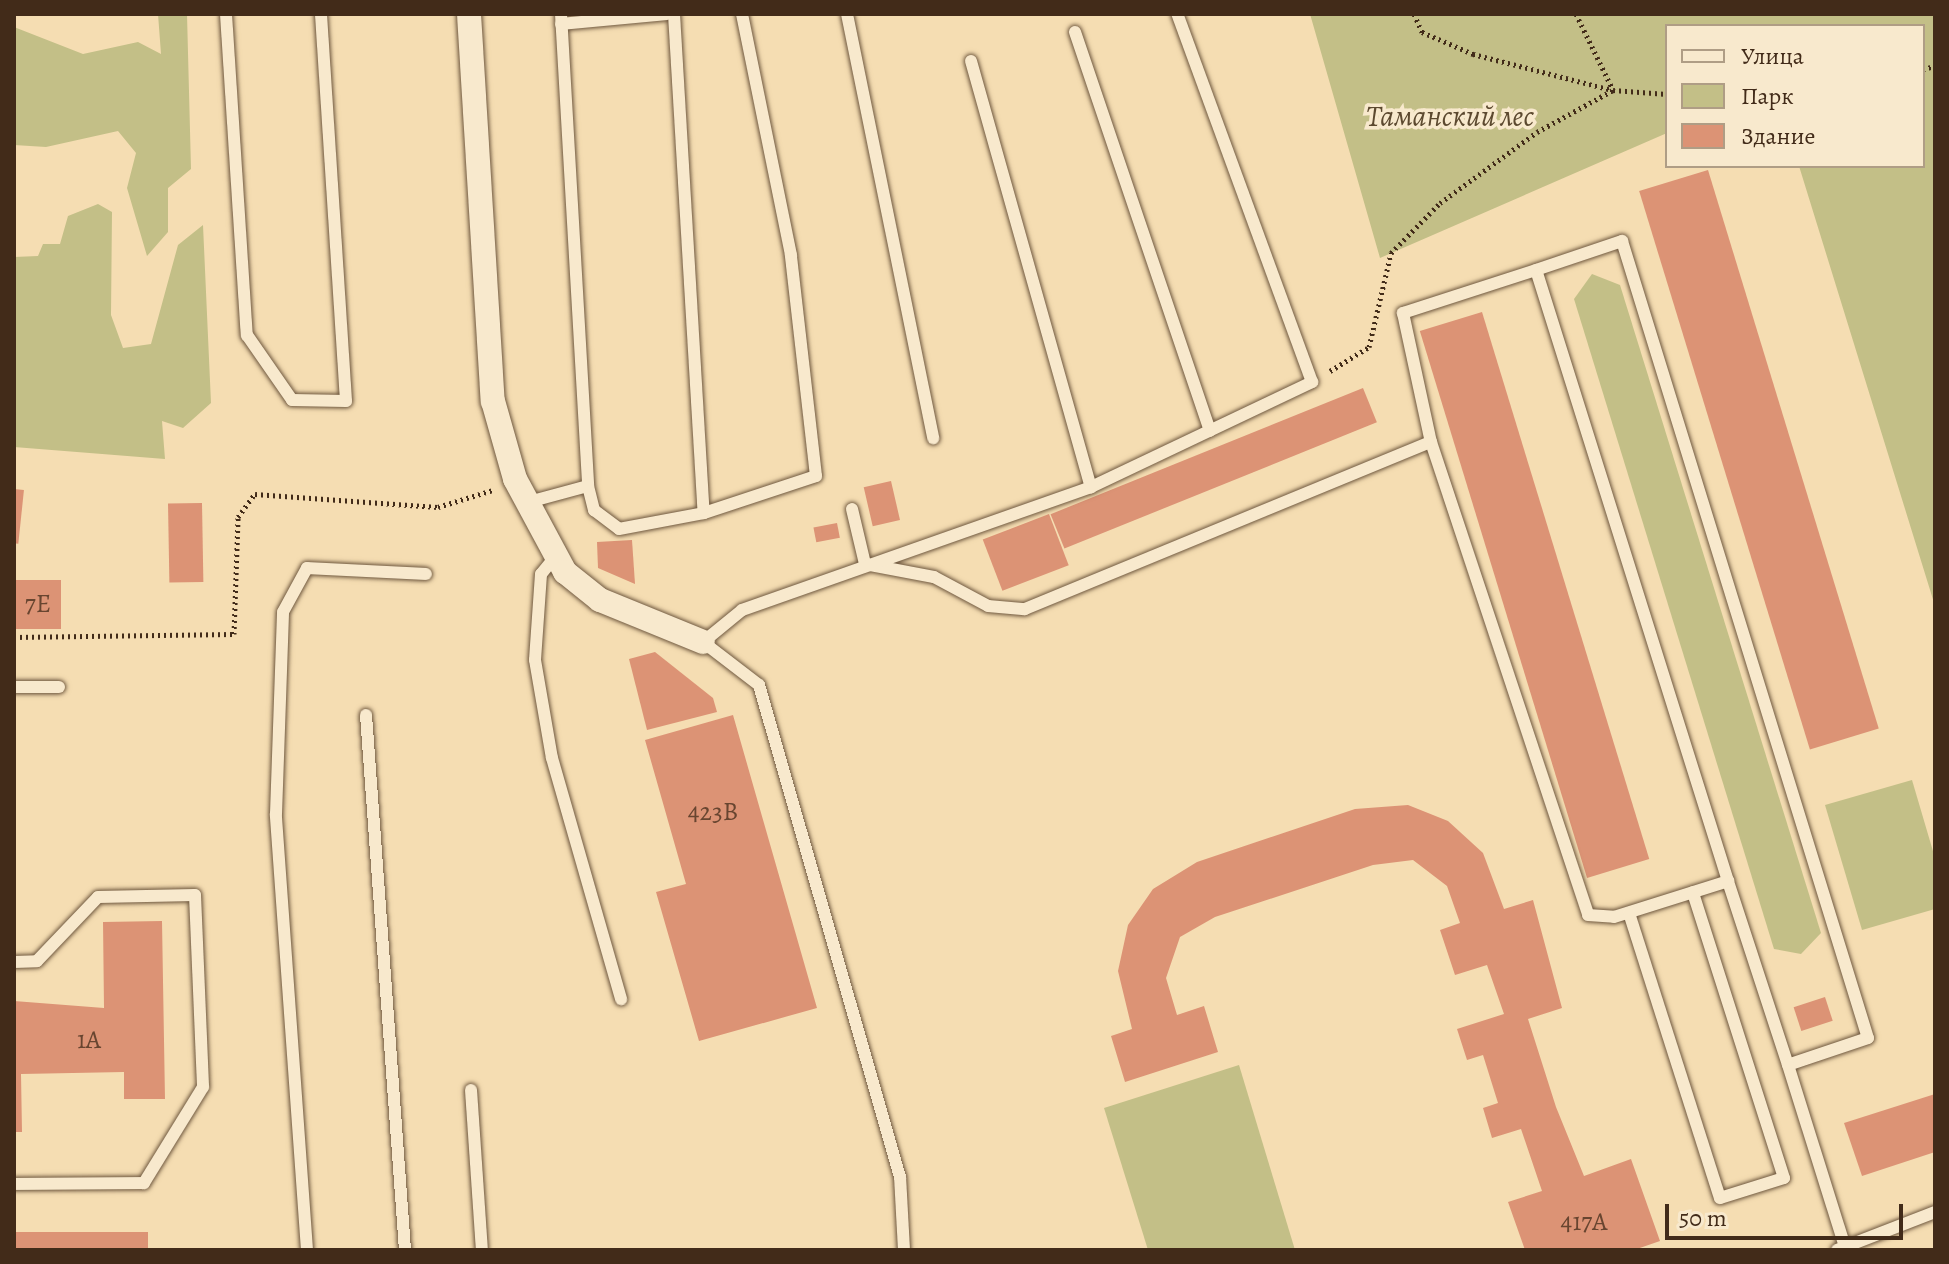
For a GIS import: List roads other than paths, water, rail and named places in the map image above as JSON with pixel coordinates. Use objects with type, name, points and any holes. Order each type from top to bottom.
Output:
[{"type":"street","points":[[469,14],[493,401],[515,479],[555,557],[600,600],[703,642]]},
{"type":"lane","points":[[226,14],[247,335],[292,400],[346,401],[321,14]]},
{"type":"lane","points":[[667,14],[561,19],[588,486],[594,510],[619,529],[704,513],[816,476],[791,255],[742,14]]},
{"type":"lane","points":[[674,14],[704,513]]},
{"type":"lane","points":[[847,14],[933,438]]},
{"type":"lane","points":[[904,1250],[900,1177],[759,685],[703,642],[742,610],[865,564],[1091,487],[1312,382],[1177,14]]},
{"type":"lane","points":[[1075,32],[1210,431]]},
{"type":"lane","points":[[971,61],[1091,487]]},
{"type":"lane","points":[[1728,881],[1629,913],[1588,915],[1431,442],[1403,313],[1622,241],[1868,1038],[1788,1065]]},
{"type":"lane","points":[[1536,270],[1788,1065],[1841,1248],[1935,1212]]},
{"type":"lane","points":[[865,564],[934,577],[988,606],[1025,609],[1431,442]]},
{"type":"lane","points":[[525,503],[588,486]]},
{"type":"lane","points":[[852,509],[865,564]]},
{"type":"lane","points":[[555,557],[541,574],[535,660],[552,758],[621,999]]},
{"type":"lane","points":[[307,1250],[276,814],[283,612],[307,568],[426,574]]},
{"type":"lane","points":[[14,687],[59,687]]},
{"type":"lane","points":[[366,715],[405,1250]]},
{"type":"lane","points":[[1629,913],[1720,1198],[1784,1178],[1693,892]]},
{"type":"lane","points":[[14,962],[37,961],[98,897],[195,895],[203,1087],[144,1183],[14,1184]]},
{"type":"lane","points":[[471,1090],[482,1250]]},
{"type":"park label","name":"Таманский лес","points":[[1450,116]]}]
